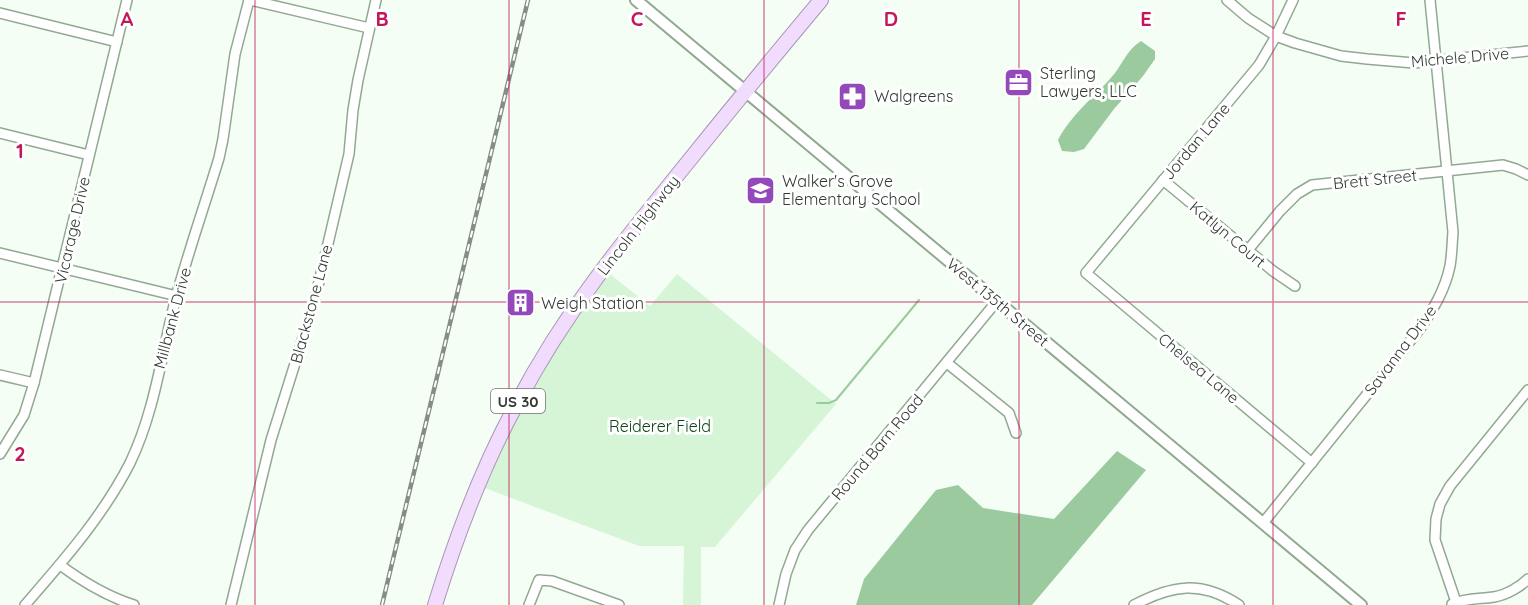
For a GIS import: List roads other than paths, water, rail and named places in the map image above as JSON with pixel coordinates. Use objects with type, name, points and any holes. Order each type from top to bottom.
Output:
[{"type":"main road","name":"Lincoln Highway","points":[[435,605],[452,552],[487,463],[515,406],[557,336],[609,261],[820,0]]},
{"type":"street","name":"Vicarage Drive","points":[[0,454],[24,415],[34,383],[127,0]]},
{"type":"street","points":[[249,0],[369,28]]},
{"type":"street","name":"Millbank Drive","points":[[26,605],[94,522],[113,494],[131,461],[144,428],[177,296],[223,140],[235,54],[249,0]]},
{"type":"street","name":"Blackstone Lane","points":[[231,605],[271,440],[308,322],[334,218],[349,154],[355,100],[376,0]]},
{"type":"street","name":"West 135th Street","points":[[636,0],[1361,605]]},
{"type":"street","name":"Michele Drive","points":[[1227,0],[1248,18],[1276,36],[1341,56],[1414,63],[1528,51]]},
{"type":"street","name":"Jordan Lane","points":[[1086,273],[1259,64],[1276,36],[1293,0]]},
{"type":"street","name":"Savanna Drive","points":[[1263,523],[1432,312],[1443,290],[1450,265],[1453,232],[1430,0]]},
{"type":"street","points":[[0,13],[117,42]]},
{"type":"street","points":[[0,133],[89,155]]},
{"type":"street","name":"Brett Street","points":[[1248,250],[1280,211],[1297,194],[1312,185],[1503,165],[1516,168],[1528,175]]},
{"type":"street","name":"Katlyn Court","points":[[1163,180],[1273,271],[1296,285]]},
{"type":"street","points":[[0,253],[177,296]]},
{"type":"street","name":"Chelsea Lane","points":[[1086,273],[1312,463]]},
{"type":"street","name":"Round Barn Road","points":[[779,605],[786,574],[795,550],[808,530],[997,302]]},
{"type":"street","points":[[947,363],[1009,413],[1016,433]]},
{"type":"street","points":[[0,375],[34,383]]},
{"type":"street","points":[[1528,390],[1450,486],[1440,504],[1436,519],[1435,540],[1453,604],[1498,596],[1522,585],[1528,579]]},
{"type":"street","points":[[60,565],[109,596],[134,605]]},
{"type":"street","points":[[528,605],[539,579],[552,581],[619,605]]},
{"type":"street","points":[[1134,605],[1156,594],[1174,589],[1197,588],[1216,593],[1239,605]]},
{"type":"waterway","points":[[817,403],[829,403],[836,400],[919,300]]},
{"type":"railway","points":[[382,605],[528,0]]},
{"type":"place","name":"Sterling Lawyers, LLC","points":[[1019,82]]},
{"type":"place","name":"Walgreens","points":[[853,96]]},
{"type":"place","name":"Walker's Grove Elementary School","points":[[761,190]]},
{"type":"place","name":"Weigh Station","points":[[520,303]]},
{"type":"park label","name":"Reiderer Field","points":[[660,426]]}]
